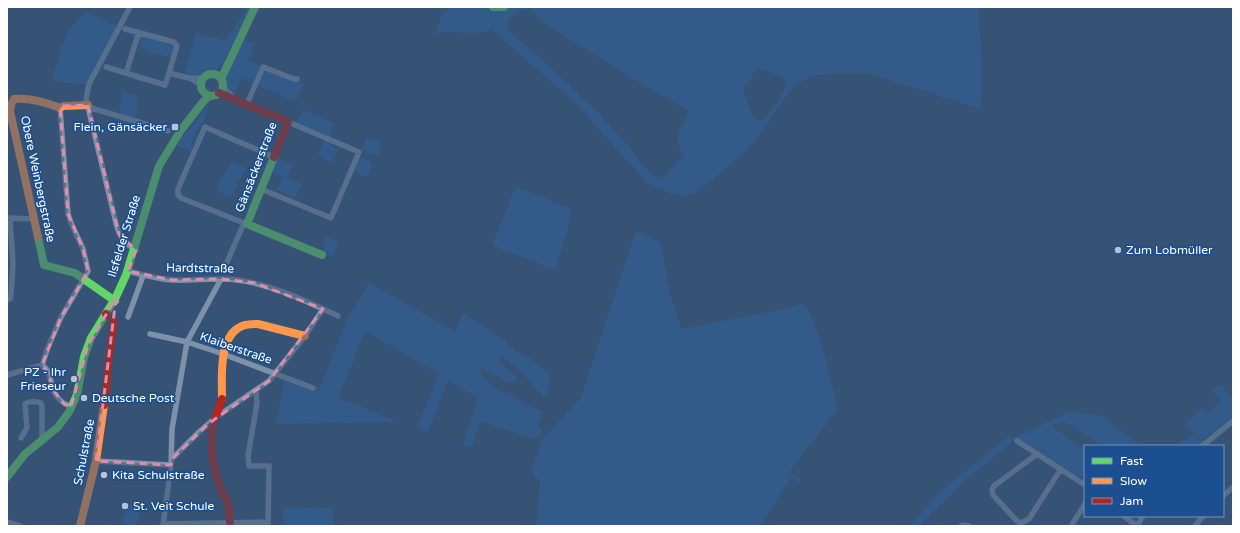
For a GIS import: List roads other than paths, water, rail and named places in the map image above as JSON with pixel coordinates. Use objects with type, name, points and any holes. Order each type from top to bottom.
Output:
[{"type":"street","points":[[130,7],[122,28],[89,84],[86,95],[119,234],[127,244],[136,250]]},
{"type":"street","points":[[218,77],[239,40],[255,7]]},
{"type":"street","points":[[493,7],[504,7]]},
{"type":"street","points":[[106,67],[165,85],[177,46],[174,42],[122,28]]},
{"type":"street","points":[[126,73],[139,32]]},
{"type":"street","points":[[247,104],[263,67],[297,80]]},
{"type":"street","points":[[169,73],[190,78],[202,84],[206,94],[210,96],[216,95],[221,90],[223,83],[218,77],[208,75],[202,84]]},
{"type":"street","name":"Ilsfelder Straße","points":[[7,477],[27,452],[66,418],[71,408],[78,390],[82,364],[88,344],[94,331],[115,301],[136,250],[158,166],[201,96],[202,84]]},
{"type":"street","name":"Gänsäckerstraße","points":[[221,90],[238,101],[288,122],[261,189],[228,262]]},
{"type":"street","name":"Ilsfelder Straße","points":[[188,119],[203,101],[210,96]]},
{"type":"street","name":"Obere Weinbergstraße","points":[[60,108],[23,98],[14,99],[10,111],[44,264],[75,273],[84,279]]},
{"type":"street","points":[[42,365],[61,317],[88,271],[83,249],[68,214],[60,108],[63,106],[88,106],[168,131]]},
{"type":"street","points":[[261,189],[332,218],[359,152],[288,122]]},
{"type":"street","points":[[245,224],[181,198],[178,195],[178,190],[205,126],[274,157]]},
{"type":"street","points":[[7,300],[10,299],[11,295],[13,264],[8,218],[34,219]]},
{"type":"street","name":"Gänsäckerstraße","points":[[245,224],[322,255]]},
{"type":"street","name":"Hardtstraße","points":[[128,271],[143,276],[172,280],[221,279],[255,283],[290,294],[338,316]]},
{"type":"street","points":[[128,317],[143,276]]},
{"type":"street","points":[[84,279],[115,301]]},
{"type":"street","points":[[221,279],[187,342],[172,429],[172,459],[163,525],[230,522],[268,524],[269,466],[249,466],[248,456],[257,403],[256,390]]},
{"type":"street","points":[[172,459],[215,418],[269,381],[305,336],[323,309]]},
{"type":"street","name":"Schulstraße","points":[[80,526],[96,461],[105,400],[113,323],[112,318],[106,314]]},
{"type":"street","points":[[230,522],[228,503],[217,479],[212,455],[212,428],[222,400],[222,354],[230,337],[236,330],[242,326],[250,324],[258,324],[305,336]]},
{"type":"street","name":"Klaiberstraße","points":[[150,334],[187,342],[275,373],[312,388]]},
{"type":"street","points":[[7,375],[42,365]]},
{"type":"street","points":[[42,365],[47,370],[57,398],[71,408]]},
{"type":"street","points":[[21,438],[27,428],[25,404],[27,402],[37,402],[42,406],[42,440]]},
{"type":"street","points":[[1203,445],[1233,421]]},
{"type":"street","points":[[1017,441],[1084,484]]},
{"type":"street","points":[[1036,454],[994,486],[992,490],[993,495],[1012,517],[1021,524],[1029,519],[1061,469]]},
{"type":"street","points":[[96,461],[171,465]]},
{"type":"street","points":[[1224,495],[1233,486]]},
{"type":"street","points":[[1071,526],[1084,506]]},
{"type":"street","points":[[1125,517],[1137,526],[1142,517]]},
{"type":"street","points":[[1195,526],[1202,517]]},
{"type":"street","points":[[7,522],[20,526]]},
{"type":"street","points":[[961,526],[969,526]]},
{"type":"place","name":"Flein, Gänsäcker","points":[[175,127]]},
{"type":"place","name":"Zum Lobmüller","points":[[1118,250]]},
{"type":"place","name":"PZ - Ihr Frieseur","points":[[74,379]]},
{"type":"place","name":"Deutsche Post","points":[[84,398]]},
{"type":"place","name":"Kita Schulstraße","points":[[104,475]]},
{"type":"place","name":"St. Veit Schule","points":[[125,506]]}]
